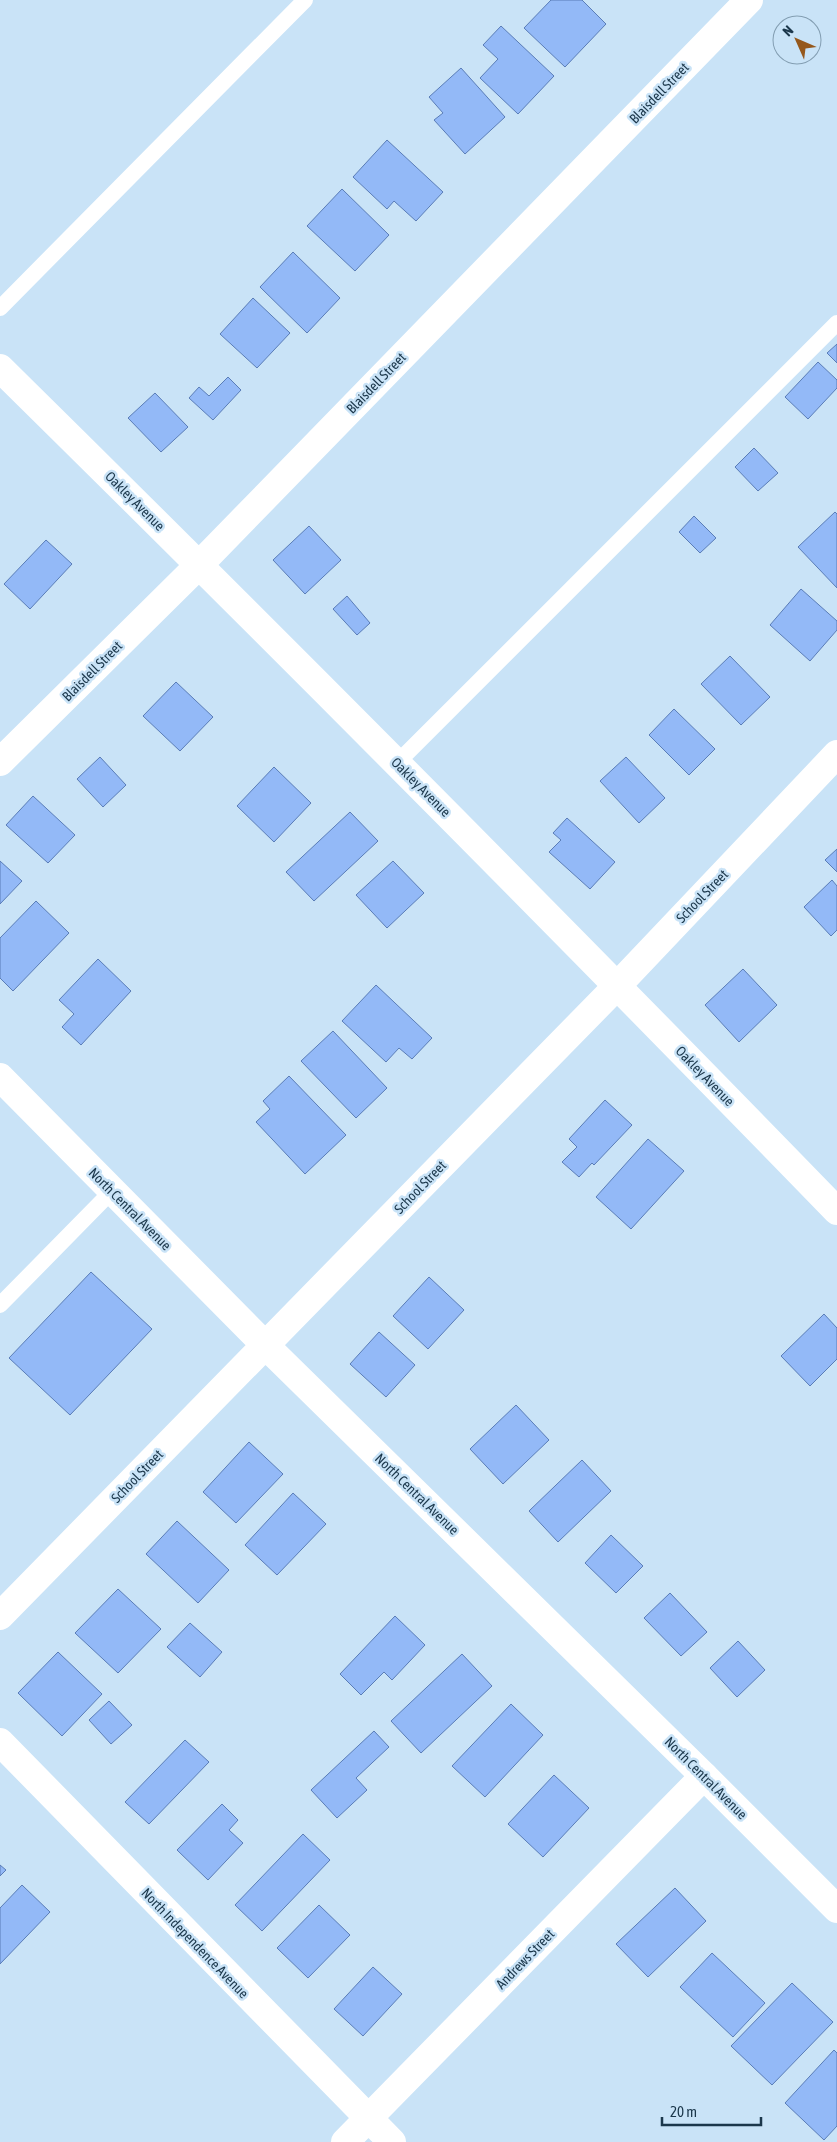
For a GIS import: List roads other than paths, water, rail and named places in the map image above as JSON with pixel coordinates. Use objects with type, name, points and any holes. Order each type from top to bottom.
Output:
[{"type":"street","name":"Blaisdell Street","points":[[0,762],[199,565],[749,0]]},
{"type":"street","name":"Oakley Avenue","points":[[0,368],[397,763],[618,986],[837,1212]]},
{"type":"street","name":"School Street","points":[[0,1616],[618,986],[837,754]]},
{"type":"street","name":"North Central Avenue","points":[[0,1077],[265,1345],[837,1909]]},
{"type":"street","name":"North Independence Avenue","points":[[0,1742],[392,2142]]},
{"type":"street","name":"Andrews Street","points":[[345,2142],[704,1776]]},
{"type":"lane","points":[[0,308],[306,0]]},
{"type":"lane","points":[[397,763],[837,323]]},
{"type":"lane","points":[[0,1305],[112,1191]]}]
